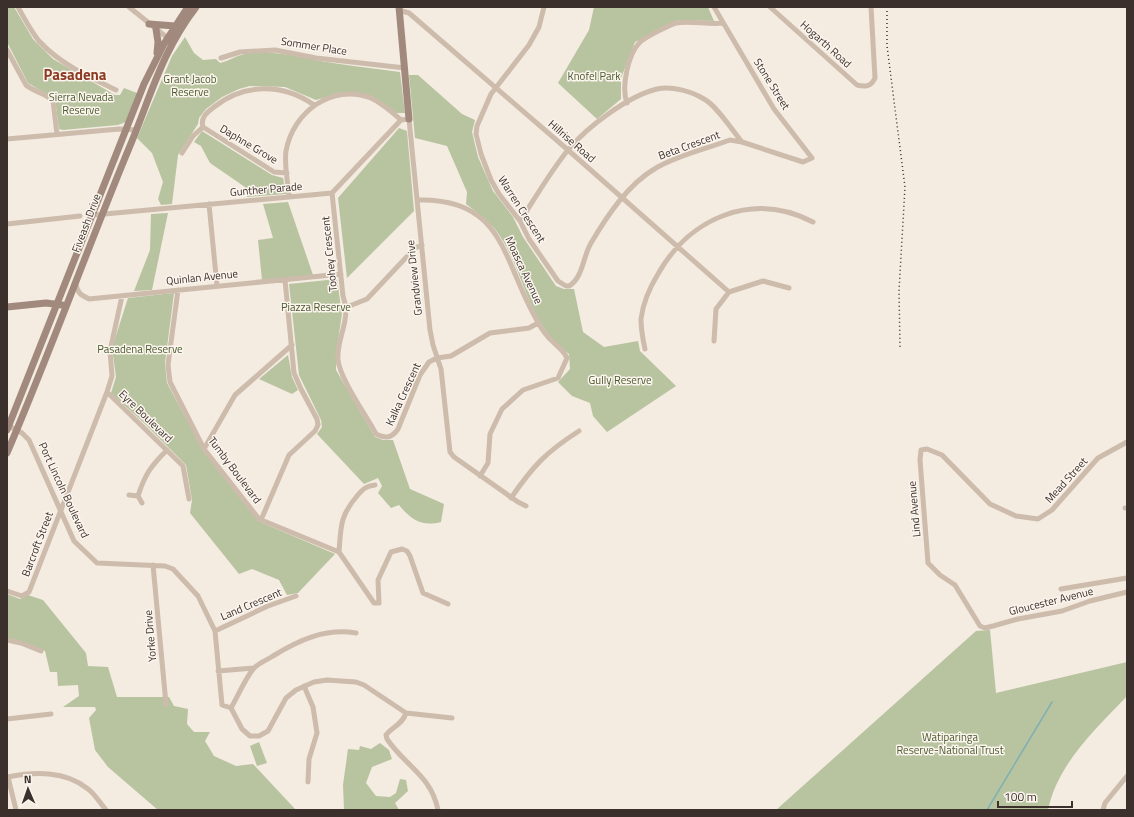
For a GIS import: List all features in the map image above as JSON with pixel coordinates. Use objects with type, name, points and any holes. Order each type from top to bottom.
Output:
[{"type":"main road","name":"Fiveash Drive","points":[[8,428],[58,304],[97,215],[137,130],[174,26],[188,7]]},
{"type":"main road","name":"Fiveash Drive","points":[[7,453],[66,306],[128,128],[156,59],[196,7]]},
{"type":"main road","name":"Grandview Drive","points":[[399,9],[409,119]]},
{"type":"main road","points":[[149,24],[174,26]]},
{"type":"main road","points":[[156,29],[158,42],[156,59]]},
{"type":"main road","points":[[7,307],[46,303],[66,306]]},
{"type":"street","points":[[18,7],[39,40],[58,58],[77,71],[116,90]]},
{"type":"street","points":[[129,7],[170,40]]},
{"type":"street","name":"Warren Crescent","points":[[544,7],[539,27],[529,45],[495,87],[477,126],[476,134],[481,154],[491,180],[520,221],[529,239],[558,281],[566,286],[570,286]]},
{"type":"street","name":"Stone Street","points":[[714,7],[774,109],[811,155],[812,158],[809,161],[802,162]]},
{"type":"street","name":"Hogarth Road","points":[[770,7],[856,84],[865,86],[873,83],[875,78],[871,7]]},
{"type":"street","name":"Hillrise Road","points":[[399,9],[409,13],[568,150],[729,292]]},
{"type":"street","points":[[627,103],[625,97],[624,80],[636,46],[641,41],[676,23],[723,23]]},
{"type":"street","points":[[7,50],[8,56],[26,85],[53,101],[57,134]]},
{"type":"street","name":"Sommer Place","points":[[221,58],[240,52],[275,50],[322,58],[405,68]]},
{"type":"street","points":[[182,153],[193,136],[203,127],[203,118],[220,102],[239,92],[251,89],[285,91],[302,97],[314,105]]},
{"type":"street","points":[[520,221],[568,150],[590,129],[614,110],[658,89],[674,89],[688,92],[705,99],[742,142]]},
{"type":"street","points":[[289,197],[286,153],[291,134],[304,114],[314,105],[338,96],[355,95],[372,99],[401,120]]},
{"type":"street","points":[[332,193],[401,120],[409,119]]},
{"type":"street","name":"Grandview Drive","points":[[409,119],[430,330],[441,369],[450,452],[454,457],[480,476],[511,498],[526,506]]},
{"type":"street","name":"Daphne Grove","points":[[203,127],[274,172],[287,173]]},
{"type":"street","points":[[7,139],[128,128],[137,130]]},
{"type":"street","name":"Beta Crescent","points":[[570,286],[578,278],[591,243],[622,198],[656,168],[668,162],[730,140],[742,142],[802,162]]},
{"type":"street","name":"Gunther Parade","points":[[97,215],[332,193]]},
{"type":"street","name":"Toohey Crescent","points":[[332,193],[343,296],[347,307],[338,358],[340,370],[376,434],[388,438]]},
{"type":"street","name":"Moasca Avenue","points":[[418,200],[460,205],[485,220],[505,251],[538,323],[547,337],[567,355],[564,368],[558,378],[523,390],[502,409],[490,434],[488,463],[480,476]]},
{"type":"street","points":[[209,204],[217,286]]},
{"type":"street","points":[[645,349],[641,319],[647,295],[663,264],[677,246],[692,231],[710,222],[745,209],[779,209],[813,222]]},
{"type":"street","points":[[7,224],[80,216]]},
{"type":"street","points":[[347,307],[367,299],[415,248],[422,245]]},
{"type":"street","name":"Quinlan Avenue","points":[[75,282],[77,291],[89,299],[341,274]]},
{"type":"street","points":[[261,520],[289,455],[315,431],[318,425],[317,419],[294,373],[285,280]]},
{"type":"street","points":[[714,341],[716,309],[729,292],[763,281],[790,288]]},
{"type":"street","name":"Tumby Boulevard","points":[[178,290],[168,365],[170,382],[204,449],[261,520],[339,552]]},
{"type":"street","name":"Eyre Boulevard","points":[[122,296],[110,351],[112,376],[107,392],[183,466],[189,499]]},
{"type":"street","points":[[437,358],[451,356],[490,333],[529,328],[538,323]]},
{"type":"street","points":[[204,449],[235,395],[292,346]]},
{"type":"street","name":"Kalka Crescent","points":[[388,438],[394,435],[398,429],[420,375],[429,362],[437,358]]},
{"type":"street","name":"Barcroft Street","points":[[7,591],[22,596],[29,592],[107,392]]},
{"type":"street","name":"Port Lincoln Boulevard","points":[[8,428],[17,430],[29,440],[74,541],[97,562],[165,566],[172,569],[198,596],[215,631],[220,698],[222,705],[231,708]]},
{"type":"street","points":[[511,498],[532,468],[554,447],[579,431]]},
{"type":"street","name":"Mead Street","points":[[921,450],[927,449],[942,455],[990,504],[1016,516],[1038,519],[1052,510],[1098,458],[1127,442]]},
{"type":"street","points":[[142,503],[138,496],[144,478],[149,468],[167,450]]},
{"type":"street","name":"Lind Avenue","points":[[921,450],[929,566],[955,585],[980,626]]},
{"type":"street","points":[[376,485],[364,488],[346,508],[342,523],[339,552],[374,603],[379,602],[378,580],[391,552],[402,548],[407,551],[410,556],[423,593],[448,604]]},
{"type":"street","points":[[129,495],[138,496]]},
{"type":"street","name":"Yorke Drive","points":[[153,566],[166,704]]},
{"type":"street","name":"Gloucester Avenue","points":[[1061,589],[1127,578]]},
{"type":"street","name":"Gloucester Avenue","points":[[980,626],[985,628],[1018,619],[1062,611],[1090,601],[1127,592]]},
{"type":"street","name":"Land Crescent","points":[[215,631],[268,606],[296,596]]},
{"type":"street","points":[[356,633],[344,631],[313,636],[294,642],[254,668],[231,708],[242,729],[250,736],[258,736],[268,731],[286,698],[304,686],[314,682],[327,680],[356,682],[374,691],[406,714],[452,718]]},
{"type":"street","points":[[7,640],[41,651]]},
{"type":"street","points":[[218,670],[254,668]]},
{"type":"street","points":[[304,686],[313,707],[317,733],[309,759],[308,782]]},
{"type":"street","points":[[7,719],[51,714]]},
{"type":"street","points":[[406,714],[398,725],[389,731],[386,735],[387,739],[428,784],[438,810]]},
{"type":"street","points":[[16,810],[7,777],[41,773],[63,777],[77,782],[89,789],[106,810]]},
{"type":"street","points":[[1103,810],[1106,803],[1127,776]]},
{"type":"green space","name":"Sierra Nevada Reserve","points":[[7,7],[14,7],[33,39],[53,59],[115,95],[120,95],[124,88],[137,93],[126,122],[118,125],[63,130],[59,129],[55,99],[28,83],[7,42]]},
{"type":"green space","name":"Knofel Park","points":[[594,7],[708,7],[714,21],[678,20],[635,42],[621,78],[621,99],[597,119],[558,83],[589,30]]},
{"type":"green space","name":"Grant Jacob Reserve","points":[[185,37],[194,53],[203,60],[216,59],[220,63],[245,54],[272,53],[400,72],[405,113],[396,113],[372,96],[337,94],[316,100],[285,87],[250,86],[239,89],[222,97],[206,109],[199,118],[198,124],[178,155],[172,204],[161,205],[158,199],[163,182],[152,153],[137,138],[172,56]]},
{"type":"green space","name":"Gully Reserve","points":[[409,75],[418,75],[462,114],[475,120],[472,132],[478,157],[493,191],[513,217],[523,237],[556,286],[564,289],[574,289],[583,332],[604,347],[638,341],[640,351],[676,386],[607,432],[593,416],[590,403],[572,396],[558,382],[570,369],[569,354],[555,342],[544,328],[528,298],[509,251],[497,231],[466,204],[467,192],[447,146],[415,138]]},
{"type":"green space","points":[[399,128],[407,131],[414,211],[347,278],[338,198]]},
{"type":"green space","points":[[202,131],[272,175],[283,178],[286,194],[247,197],[245,187],[210,163],[201,146],[194,142]]},
{"type":"green space","points":[[288,202],[313,275],[262,280],[258,240],[273,238],[263,204]]},
{"type":"green space","points":[[168,213],[152,290],[134,291],[150,250],[151,214]]},
{"type":"green space","name":"Piazza Reserve","points":[[337,279],[342,314],[336,354],[336,370],[375,437],[383,440],[393,440],[410,489],[444,504],[441,522],[428,524],[423,523],[408,515],[399,505],[391,508],[378,493],[382,486],[378,478],[364,484],[317,434],[322,427],[321,420],[299,375],[289,284]]},
{"type":"green space","name":"Pasadena Reserve","points":[[174,293],[165,363],[167,383],[204,452],[258,521],[335,554],[298,593],[287,595],[279,580],[252,569],[239,574],[190,513],[192,500],[186,465],[111,393],[116,377],[112,348],[128,298]]},
{"type":"green space","points":[[288,355],[292,377],[298,390],[292,394],[259,379]]},
{"type":"green space","points":[[7,594],[20,599],[28,595],[43,600],[86,653],[88,666],[108,667],[117,697],[169,697],[174,706],[188,709],[187,724],[194,732],[210,732],[205,741],[214,756],[236,766],[253,764],[296,810],[158,810],[108,767],[95,750],[89,718],[96,710],[95,707],[63,707],[79,696],[78,685],[58,686],[57,672],[50,672],[45,651],[17,640],[7,638]]},
{"type":"green space","name":"Watiparinga Reserve-National Trust","points":[[990,630],[996,693],[1127,662],[1127,696],[1079,748],[1069,762],[1053,793],[1048,810],[776,810],[976,631]]},
{"type":"green space","points":[[259,742],[267,763],[257,766],[250,746]]},
{"type":"green space","points":[[380,743],[389,750],[392,759],[372,767],[366,783],[376,796],[390,797],[396,793],[400,779],[406,780],[408,791],[395,803],[399,810],[344,810],[343,785],[348,749],[359,750],[360,746],[371,749]]},
{"type":"waterway","points":[[987,810],[1052,702]]},
{"type":"railway","points":[[887,7],[887,46],[905,187],[899,291],[900,347]]},
{"type":"district","name":"Pasadena","points":[[75,74]]}]
